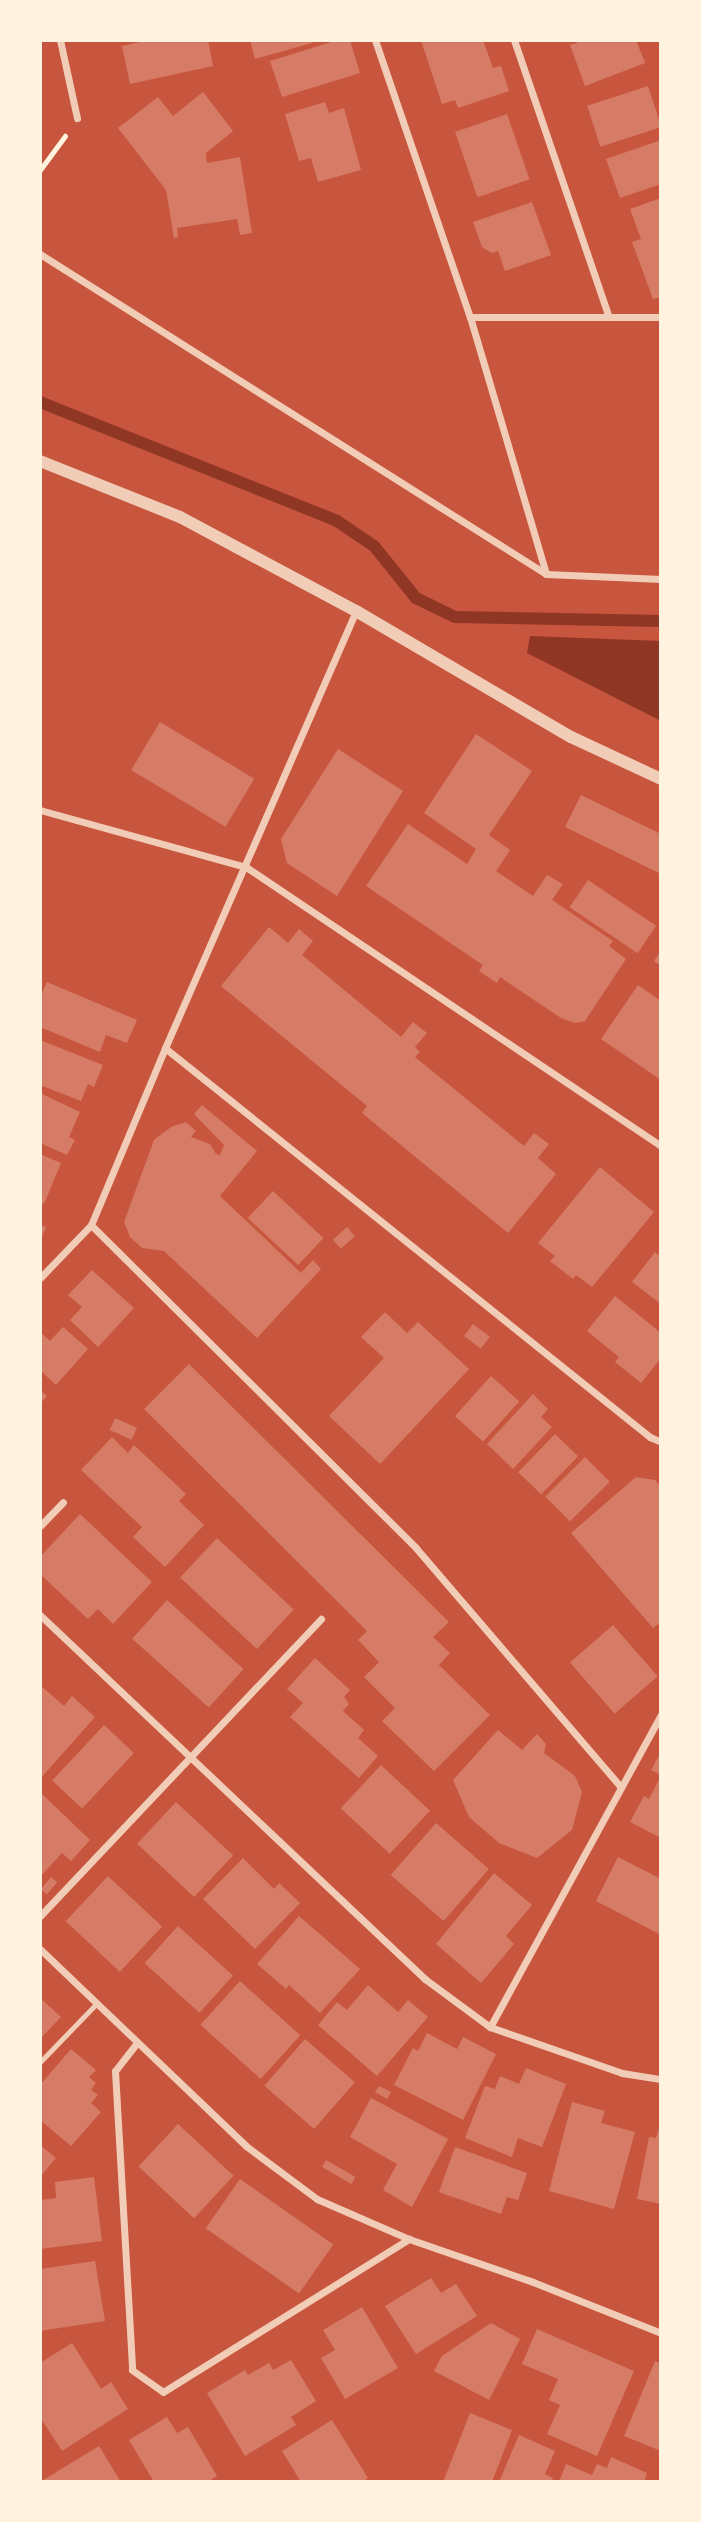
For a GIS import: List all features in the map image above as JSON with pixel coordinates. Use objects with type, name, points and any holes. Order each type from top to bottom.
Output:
[{"type":"street","points":[[60,40],[77,118]]},
{"type":"street","points":[[375,40],[470,317],[546,574]]},
{"type":"street","points":[[514,40],[608,314]]},
{"type":"street","points":[[40,254],[546,574],[661,579]]},
{"type":"street","points":[[470,317],[608,314],[661,317]]},
{"type":"street","points":[[40,461],[180,517],[356,611],[571,737],[661,779]]},
{"type":"street","points":[[40,1278],[91,1225],[164,1048],[246,867],[356,611]]},
{"type":"street","points":[[40,810],[246,867],[661,1146]]},
{"type":"street","points":[[164,1048],[650,1437],[661,1442]]},
{"type":"street","points":[[91,1225],[416,1548],[621,1787]]},
{"type":"street","points":[[40,1526],[63,1502]]},
{"type":"street","points":[[40,1615],[425,1979],[490,2026],[622,2073],[661,2079]]},
{"type":"street","points":[[40,1916],[321,1619]]},
{"type":"street","points":[[490,2026],[661,1715]]},
{"type":"street","points":[[40,1949],[136,2044],[246,2146],[317,2199],[410,2239],[533,2282],[661,2333]]},
{"type":"street","points":[[136,2044],[115,2071],[132,2370],[153,2385],[163,2392],[410,2239]]},
{"type":"lane","points":[[40,2062],[96,2004]]},
{"type":"path","points":[[40,170],[77,118]]},
{"type":"shaded area","points":[[530,636],[661,641],[661,721],[527,653]]},
{"type":"building","points":[[149,40],[208,40],[213,66],[130,84],[122,46]]},
{"type":"building","points":[[250,40],[311,40],[312,43],[255,59]]},
{"type":"building","points":[[338,40],[350,40],[360,73],[282,97],[270,61]]},
{"type":"building","points":[[421,40],[483,40],[493,68],[501,66],[509,91],[458,108],[455,100],[442,104]]},
{"type":"building","points":[[576,40],[636,40],[645,63],[585,86],[570,45],[577,43]]},
{"type":"building","points":[[648,86],[661,127],[600,147],[587,106]]},
{"type":"building","points":[[203,92],[233,131],[206,153],[207,163],[240,157],[252,233],[240,235],[237,219],[177,228],[178,237],[174,238],[166,190],[118,128],[158,97],[173,116]]},
{"type":"building","points":[[325,102],[329,113],[344,108],[361,170],[318,182],[311,158],[299,161],[285,114]]},
{"type":"building","points":[[507,114],[529,179],[477,197],[455,132]]},
{"type":"building","points":[[661,140],[661,184],[620,198],[606,159]]},
{"type":"building","points":[[661,198],[661,297],[653,299],[632,242],[641,239],[630,209]]},
{"type":"building","points":[[532,202],[551,255],[505,271],[498,251],[492,253],[482,247],[473,222]]},
{"type":"building","points":[[160,722],[254,779],[225,827],[131,770]]},
{"type":"building","points":[[476,734],[532,771],[489,835],[510,850],[496,871],[533,896],[547,875],[563,884],[552,900],[613,941],[609,946],[626,959],[585,1021],[575,1023],[561,1018],[500,977],[497,983],[479,971],[483,965],[366,886],[408,824],[467,864],[476,849],[424,813]]},
{"type":"building","points":[[338,749],[403,791],[337,896],[287,863],[281,839]]},
{"type":"building","points":[[581,795],[661,834],[661,874],[565,827]]},
{"type":"building","points":[[588,880],[656,926],[638,953],[570,907]]},
{"type":"building","points":[[269,927],[288,943],[299,929],[313,941],[302,955],[401,1037],[413,1022],[427,1033],[415,1047],[420,1052],[415,1057],[524,1146],[534,1133],[549,1144],[538,1158],[556,1174],[508,1233],[362,1113],[367,1106],[221,986]]},
{"type":"building","points":[[661,951],[661,966],[654,961]]},
{"type":"building","points":[[47,982],[137,1020],[127,1043],[106,1035],[100,1052],[40,1027],[40,998]]},
{"type":"building","points":[[638,985],[661,1001],[661,1080],[601,1039]]},
{"type":"building","points":[[40,1040],[103,1065],[94,1087],[88,1084],[81,1101],[40,1085]]},
{"type":"building","points":[[40,1093],[80,1112],[69,1137],[75,1140],[67,1155],[40,1143]]},
{"type":"building","points":[[202,1105],[257,1151],[220,1196],[301,1273],[313,1260],[321,1269],[257,1338],[164,1251],[142,1248],[130,1237],[124,1222],[154,1140],[171,1127],[186,1122],[196,1131],[191,1137],[210,1144],[216,1154],[220,1155],[224,1145],[194,1114]]},
{"type":"building","points":[[40,1154],[61,1163],[44,1204],[40,1202]]},
{"type":"building","points":[[600,1167],[654,1212],[592,1287],[576,1275],[573,1279],[550,1261],[555,1256],[538,1243]]},
{"type":"building","points":[[273,1191],[323,1238],[298,1265],[248,1218]]},
{"type":"building","points":[[40,1225],[46,1227],[40,1242]]},
{"type":"building","points":[[347,1227],[355,1236],[341,1249],[333,1240]]},
{"type":"building","points":[[655,1252],[661,1257],[661,1304],[632,1282]]},
{"type":"building","points":[[92,1270],[134,1308],[98,1347],[70,1320],[82,1307],[68,1295]]},
{"type":"building","points":[[615,1296],[661,1333],[661,1358],[641,1383],[615,1362],[619,1357],[587,1331]]},
{"type":"building","points":[[385,1312],[407,1333],[418,1322],[469,1369],[380,1464],[329,1416],[384,1358],[361,1337]]},
{"type":"building","points":[[473,1324],[490,1337],[481,1349],[464,1336]]},
{"type":"building","points":[[63,1327],[88,1349],[56,1385],[40,1370],[40,1332],[50,1341]]},
{"type":"building","points":[[189,1364],[449,1622],[433,1637],[450,1653],[439,1665],[490,1715],[434,1771],[382,1721],[395,1708],[364,1677],[379,1662],[358,1640],[367,1631],[144,1409]]},
{"type":"building","points":[[491,1376],[519,1401],[483,1442],[455,1416]]},
{"type":"building","points":[[40,1390],[47,1396],[40,1404]]},
{"type":"building","points":[[533,1394],[548,1409],[541,1417],[552,1427],[513,1469],[487,1444]]},
{"type":"building","points":[[115,1418],[137,1428],[132,1440],[110,1430]]},
{"type":"building","points":[[555,1434],[578,1456],[541,1494],[518,1472]]},
{"type":"building","points":[[112,1437],[128,1453],[134,1445],[186,1494],[179,1501],[204,1525],[165,1567],[133,1537],[142,1527],[81,1470]]},
{"type":"building","points":[[585,1457],[610,1482],[570,1521],[545,1497]]},
{"type":"building","points":[[636,1477],[655,1480],[661,1487],[661,1622],[653,1628],[571,1533]]},
{"type":"building","points":[[80,1514],[152,1582],[113,1624],[98,1609],[88,1619],[40,1574],[40,1557]]},
{"type":"building","points":[[217,1538],[294,1610],[257,1649],[180,1577]]},
{"type":"building","points":[[167,1600],[244,1669],[209,1708],[132,1639]]},
{"type":"building","points":[[613,1625],[658,1676],[615,1714],[570,1662]]},
{"type":"building","points":[[315,1658],[350,1690],[344,1697],[349,1704],[343,1711],[364,1730],[358,1738],[378,1756],[359,1778],[290,1717],[303,1703],[287,1689]]},
{"type":"building","points":[[40,1685],[64,1706],[72,1696],[95,1717],[40,1779]]},
{"type":"building","points":[[104,1725],[134,1753],[82,1809],[52,1781]]},
{"type":"building","points":[[498,1730],[522,1750],[537,1734],[546,1744],[544,1753],[575,1776],[582,1792],[572,1830],[537,1858],[499,1843],[469,1817],[453,1780]]},
{"type":"building","points":[[661,1752],[661,1775],[651,1770]]},
{"type":"building","points":[[381,1765],[430,1811],[390,1854],[341,1808]]},
{"type":"building","points":[[661,1776],[661,1838],[630,1822],[644,1796],[649,1799]]},
{"type":"building","points":[[40,1792],[90,1840],[71,1861],[62,1853],[40,1877]]},
{"type":"building","points":[[176,1802],[233,1855],[194,1897],[137,1844]]},
{"type":"building","points":[[436,1823],[489,1869],[444,1921],[391,1875]]},
{"type":"building","points":[[618,1857],[661,1879],[661,1935],[596,1901]]},
{"type":"building","points":[[243,1858],[274,1889],[279,1883],[300,1903],[255,1949],[203,1899]]},
{"type":"building","points":[[494,1873],[532,1905],[506,1936],[514,1944],[481,1983],[436,1944]]},
{"type":"building","points":[[108,1876],[162,1926],[120,1972],[66,1921]]},
{"type":"building","points":[[51,1877],[57,1882],[47,1894],[41,1889]]},
{"type":"building","points":[[299,1916],[360,1969],[320,2013],[289,1985],[286,1989],[257,1964]]},
{"type":"building","points":[[178,1926],[233,1976],[200,2013],[145,1963]]},
{"type":"building","points":[[240,1981],[300,2035],[261,2079],[201,2025]]},
{"type":"building","points":[[368,1985],[398,2012],[408,2000],[428,2017],[377,2076],[318,2025],[337,2002],[347,2010]]},
{"type":"building","points":[[40,1998],[61,2017],[40,2039]]},
{"type":"building","points":[[427,2033],[457,2049],[463,2037],[496,2054],[463,2120],[394,2085],[413,2048],[418,2051]]},
{"type":"building","points":[[305,2039],[355,2082],[314,2129],[264,2086]]},
{"type":"building","points":[[71,2049],[96,2070],[89,2077],[96,2083],[91,2090],[98,2095],[91,2103],[101,2112],[71,2146],[40,2120],[40,2085]]},
{"type":"building","points":[[526,2068],[566,2084],[542,2147],[518,2138],[512,2157],[465,2138],[485,2086],[495,2089],[500,2076],[519,2084]]},
{"type":"building","points":[[379,2086],[391,2092],[387,2099],[375,2092]]},
{"type":"building","points":[[371,2098],[448,2139],[412,2207],[383,2190],[397,2164],[350,2137]]},
{"type":"building","points":[[572,2102],[605,2111],[601,2123],[635,2132],[614,2209],[549,2191]]},
{"type":"building","points":[[661,2120],[661,2204],[637,2199],[649,2137],[656,2138]]},
{"type":"building","points":[[178,2124],[234,2176],[194,2218],[138,2166]]},
{"type":"building","points":[[40,2145],[56,2158],[40,2177]]},
{"type":"building","points":[[455,2147],[527,2173],[518,2200],[507,2197],[501,2214],[439,2192]]},
{"type":"building","points":[[326,2160],[355,2177],[351,2184],[322,2167]]},
{"type":"building","points":[[94,2177],[102,2241],[40,2249],[40,2200],[56,2198],[55,2182]]},
{"type":"building","points":[[240,2179],[333,2244],[299,2294],[206,2228]]},
{"type":"building","points":[[95,2261],[105,2321],[40,2331],[40,2269]]},
{"type":"building","points":[[431,2278],[441,2293],[456,2284],[477,2316],[416,2354],[385,2306]]},
{"type":"building","points":[[362,2307],[398,2368],[345,2399],[321,2358],[335,2350],[323,2330]]},
{"type":"building","points":[[491,2323],[520,2339],[489,2400],[434,2371],[442,2356]]},
{"type":"building","points":[[537,2329],[634,2371],[597,2456],[547,2434],[560,2405],[549,2400],[558,2379],[522,2364]]},
{"type":"building","points":[[72,2343],[101,2389],[111,2382],[128,2409],[62,2451],[40,2417],[40,2363]]},
{"type":"building","points":[[291,2360],[316,2401],[291,2417],[296,2425],[245,2456],[207,2393],[245,2370],[248,2375],[269,2363],[273,2370]]},
{"type":"building","points":[[655,2361],[661,2363],[661,2451],[624,2436]]},
{"type":"building","points":[[470,2413],[512,2430],[492,2482],[443,2482]]},
{"type":"building","points":[[167,2417],[177,2433],[188,2427],[217,2476],[207,2482],[154,2482],[129,2440]]},
{"type":"building","points":[[332,2420],[368,2478],[362,2482],[301,2482],[282,2451]]},
{"type":"building","points":[[519,2435],[555,2451],[545,2474],[553,2478],[551,2482],[499,2482]]},
{"type":"building","points":[[99,2446],[121,2482],[40,2482]]},
{"type":"building","points":[[611,2457],[647,2473],[644,2482],[559,2482],[566,2464],[592,2475],[597,2464],[607,2468]]},
{"type":"waterway","points":[[40,402],[337,521],[374,546],[416,598],[455,617],[661,621]]}]
